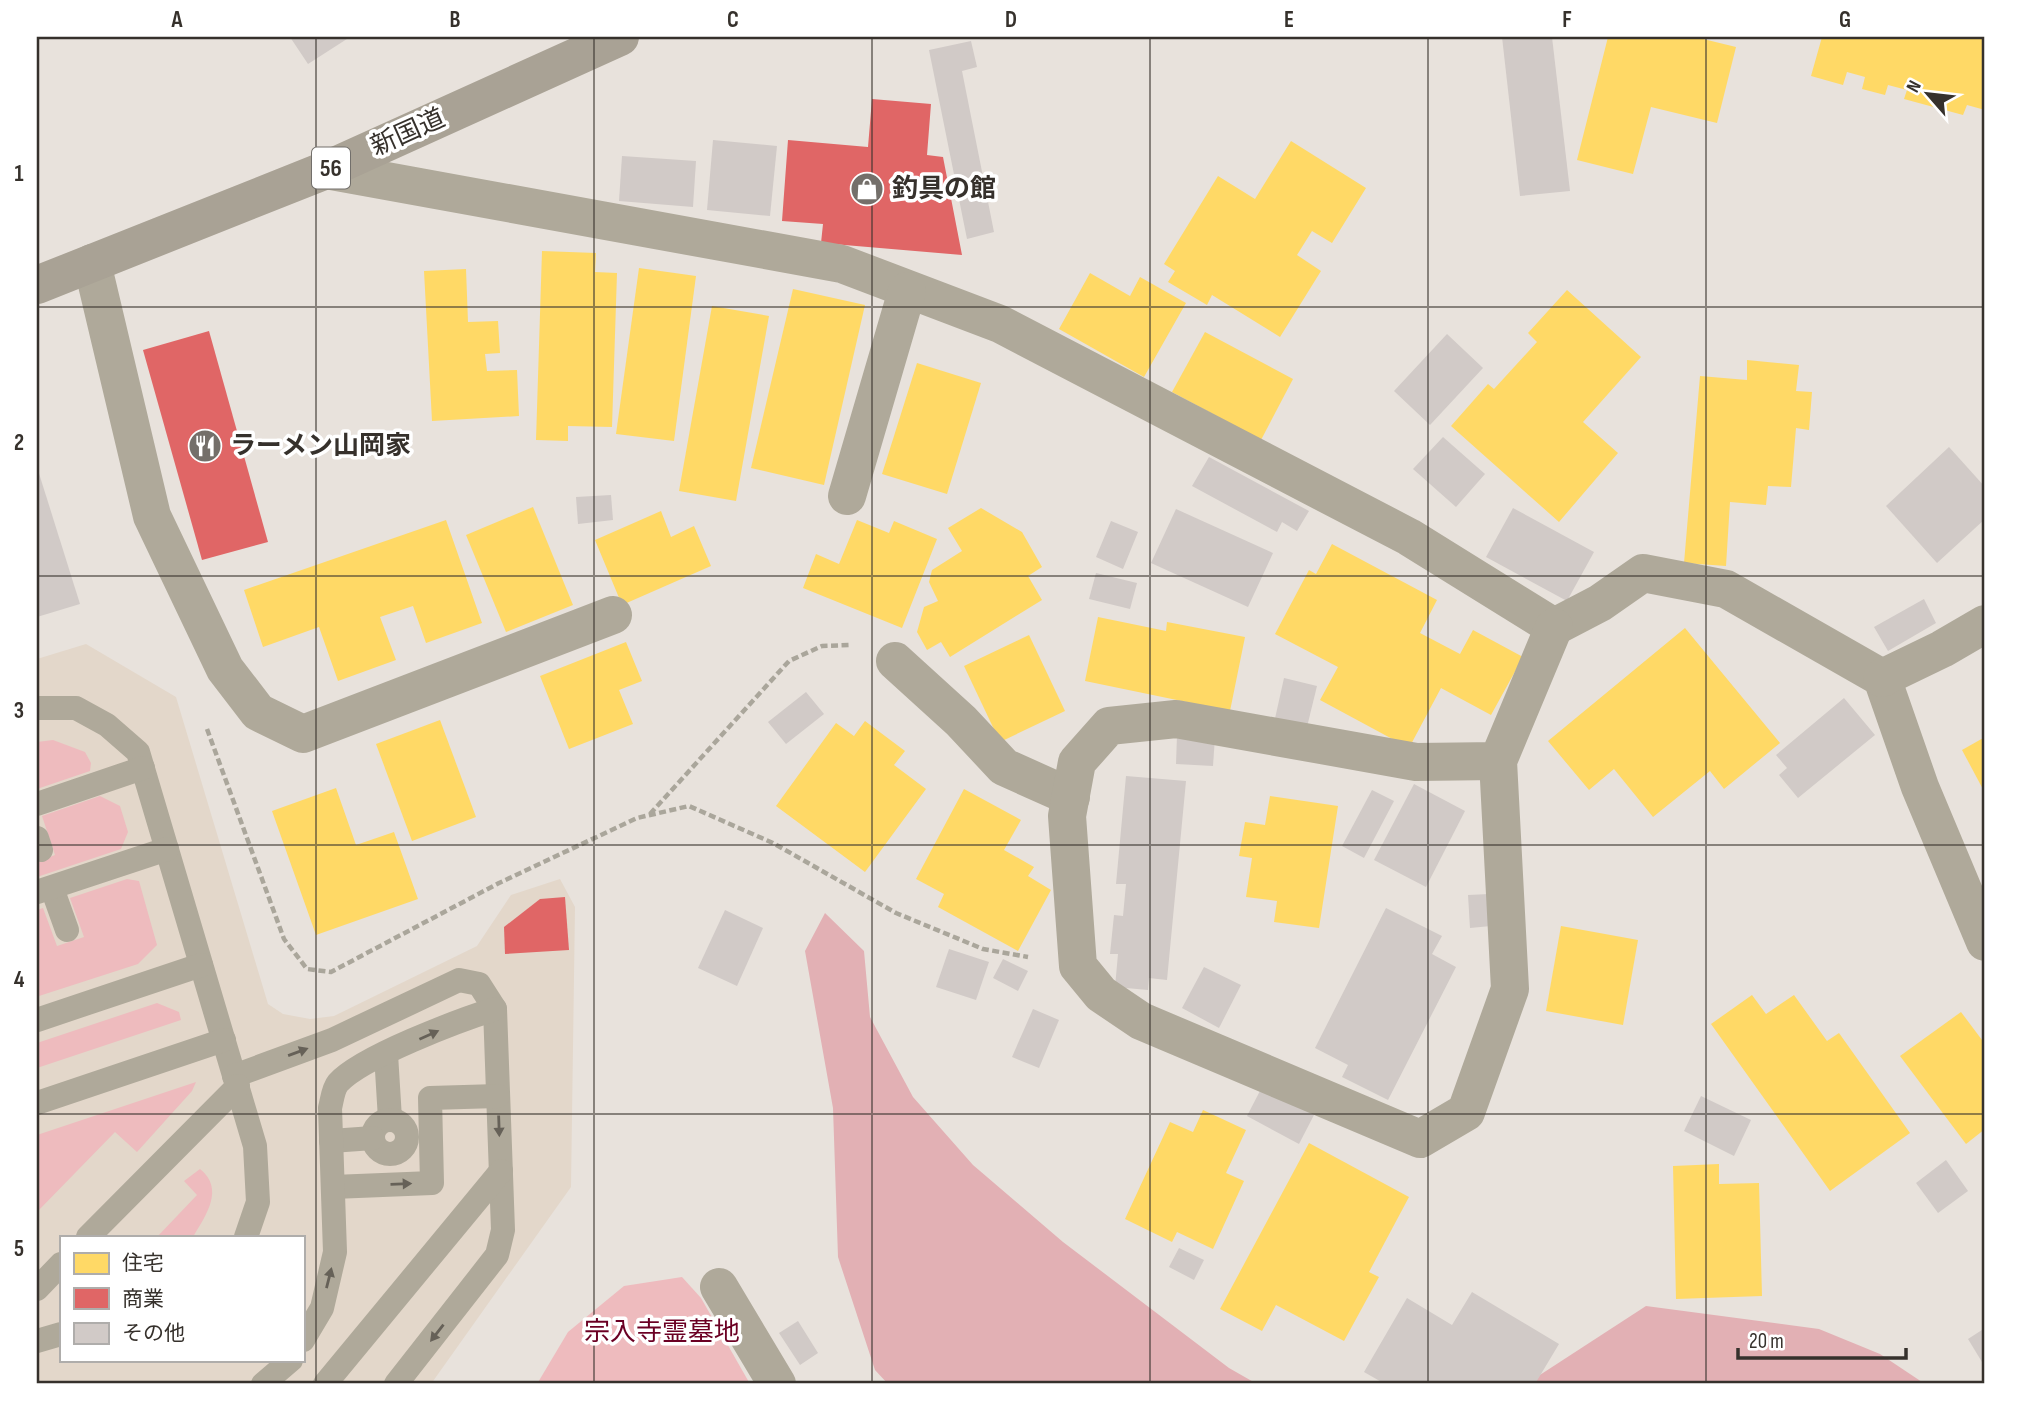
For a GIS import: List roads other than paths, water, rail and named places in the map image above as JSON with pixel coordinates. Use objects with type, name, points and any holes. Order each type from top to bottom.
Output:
[{"type":"main road","name":"新国道","points":[[37,285],[327,170],[620,37]]},
{"type":"street","points":[[327,170],[842,264],[907,291],[1000,324],[1409,537],[1554,627]]},
{"type":"street","points":[[92,263],[152,516],[225,670],[258,712],[303,734],[613,615]]},
{"type":"street","points":[[847,496],[907,291]]},
{"type":"street","points":[[1498,761],[1416,762],[1176,719],[1109,726],[1077,762],[1068,816],[1078,966],[1101,994],[1141,1021],[1420,1139],[1466,1112],[1510,989],[1498,761],[1554,627],[1600,603],[1643,573],[1726,589],[1882,678],[1920,788],[1985,942]]},
{"type":"street","points":[[1882,678],[1942,649],[1985,624]]},
{"type":"street","points":[[895,661],[961,721],[1003,767],[1071,797]]},
{"type":"street","points":[[719,1287],[777,1384]]},
{"type":"lane","points":[[37,708],[76,708],[107,725],[138,752],[256,1146],[258,1202],[246,1236]]},
{"type":"lane","points":[[37,804],[143,768]]},
{"type":"lane","points":[[67,930],[44,890],[167,849]]},
{"type":"lane","points":[[37,1020],[201,965]]},
{"type":"lane","points":[[89,1236],[236,1081],[332,1040],[459,979],[479,984],[495,1009],[503,1230],[497,1255],[396,1384]]},
{"type":"lane","points":[[304,1338],[322,1308],[335,1252],[330,1108],[335,1085],[354,1068],[469,1017],[495,1009]]},
{"type":"lane","points":[[37,1103],[224,1040]]},
{"type":"lane","points":[[331,1141],[373,1138],[377,1148],[387,1154],[403,1148],[408,1138],[405,1127],[390,1119],[386,1054]]},
{"type":"lane","points":[[333,1187],[432,1183],[430,1098],[498,1096]]},
{"type":"lane","points":[[325,1384],[501,1171]]},
{"type":"lane","points":[[37,1289],[60,1265]]},
{"type":"lane","points":[[37,1341],[60,1334]]},
{"type":"lane","points":[[263,1384],[289,1362]]},
{"type":"place","name":"釣具の館","points":[[867,189]]},
{"type":"place","name":"ラーメン山岡家","points":[[205,446]]},
{"type":"park label","name":"宗入寺霊墓地","points":[[662,1332]]}]
